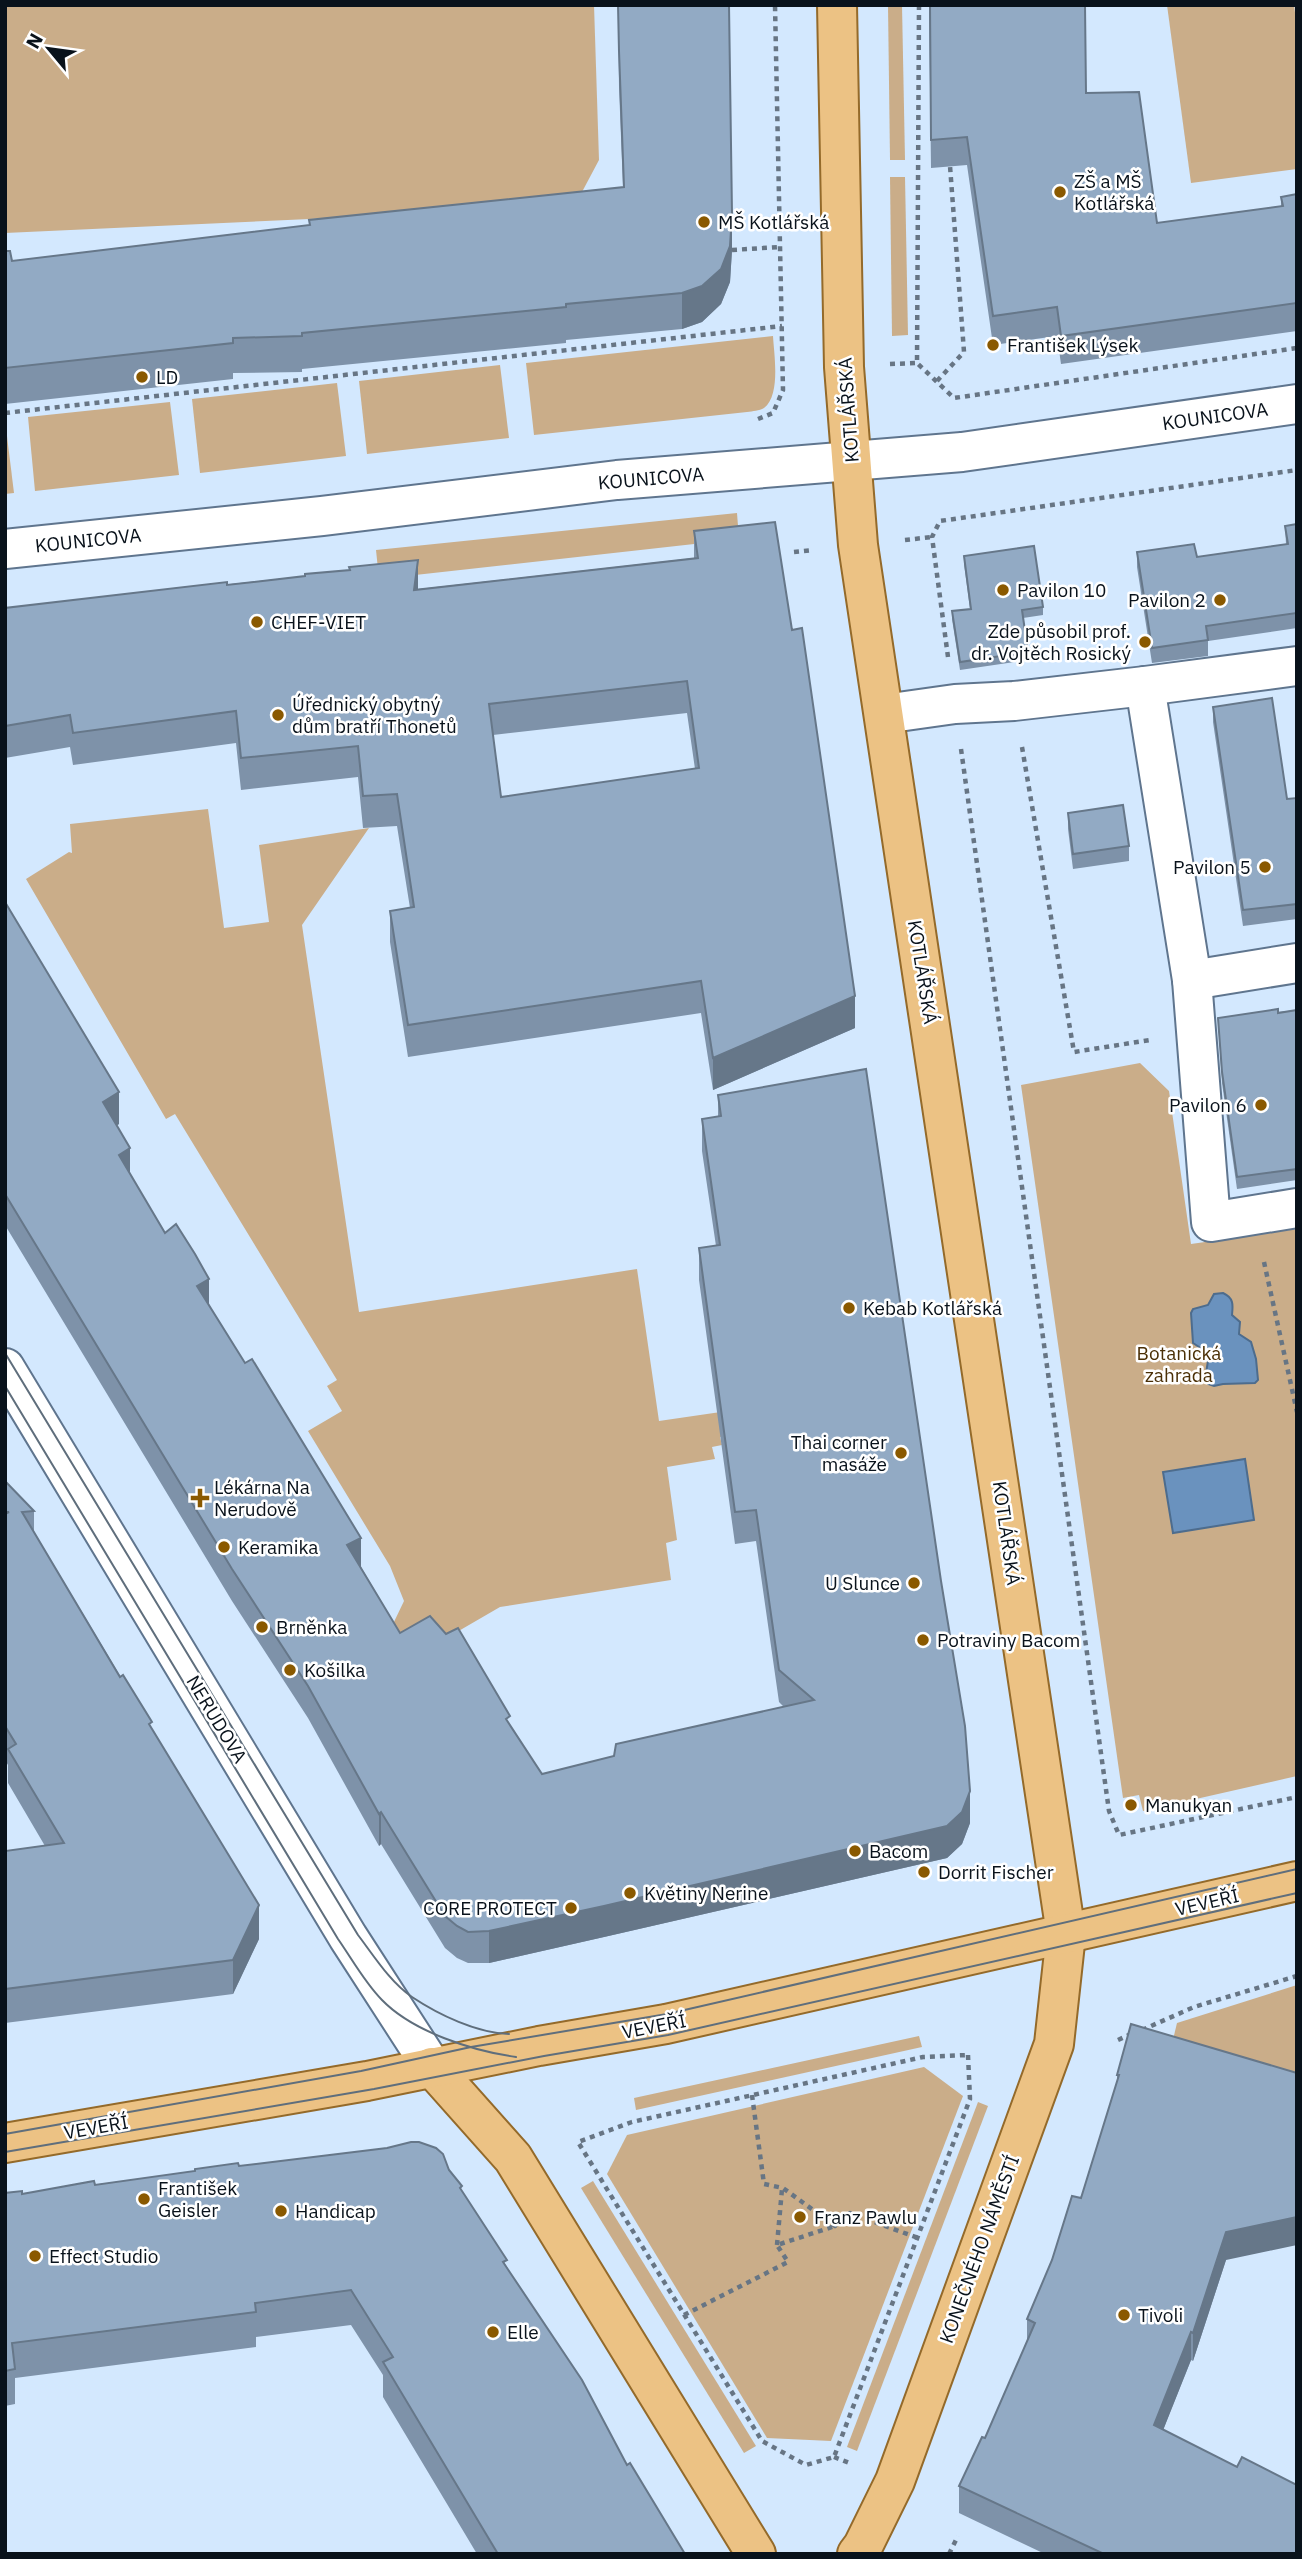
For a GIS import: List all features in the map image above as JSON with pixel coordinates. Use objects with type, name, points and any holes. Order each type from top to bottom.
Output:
[{"type":"main road","name":"KOTLÁŘSKÁ","points":[[837,5],[844,367],[859,545],[1066,1934]]},
{"type":"main road","name":"VEVEŘÍ","points":[[5,2143],[367,2081],[666,2024],[1297,1881]]},
{"type":"main road","name":"KONEČNÉHO NÁMĚSTÍ","points":[[866,2551],[895,2481],[1054,2044],[1066,1934]]},
{"type":"main road","points":[[432,2067],[513,2158],[756,2554]]},
{"type":"street","name":"KOUNICOVA","points":[[5,549],[322,516],[617,480],[962,452],[1297,404]]},
{"type":"street","points":[[884,714],[955,704],[1014,701],[1145,686],[1297,666]]},
{"type":"street","points":[[1145,686],[1192,980],[1211,1222],[1297,1208]]},
{"type":"street","points":[[1192,980],[1297,963]]},
{"type":"street","name":"NERUDOVA","points":[[5,1368],[348,1937],[432,2067]]},
{"type":"path","points":[[761,469],[758,419],[773,414],[783,390],[775,5]]},
{"type":"path","points":[[919,5],[917,363],[954,398],[1297,348]]},
{"type":"path","points":[[937,381],[964,352],[950,166]]},
{"type":"path","points":[[732,250],[780,247]]},
{"type":"path","points":[[5,413],[782,327]]},
{"type":"path","points":[[1297,470],[940,521],[932,537],[1109,1811],[1119,1835],[1297,1797]]},
{"type":"path","points":[[1014,701],[1074,1052],[1196,1033]]},
{"type":"path","points":[[1262,1255],[1297,1412]]},
{"type":"path","points":[[1118,2040],[1194,2007],[1297,1976]]},
{"type":"path","points":[[834,2457],[970,2099],[968,2055],[923,2057],[752,2095],[632,2122],[578,2142],[762,2441],[806,2465],[834,2457],[852,2464]]},
{"type":"path","points":[[752,2095],[764,2185],[783,2188],[835,2227]]},
{"type":"path","points":[[684,2315],[788,2262],[777,2245],[783,2188]]},
{"type":"path","points":[[777,2245],[835,2227],[850,2213],[918,2238]]},
{"type":"path","points":[[949,2554],[958,2536]]},
{"type":"green space","points":[[5,5],[594,5],[599,160],[574,207],[5,233]]},
{"type":"green space","points":[[888,5],[902,5],[905,160],[890,160]]},
{"type":"green space","points":[[1167,5],[1294,5],[1297,27],[1297,169],[1191,183]]},
{"type":"green space","points":[[890,177],[905,177],[908,335],[892,336]]},
{"type":"green space","points":[[773,336],[775,384],[769,402],[762,409],[534,435],[526,363]]},
{"type":"green space","points":[[500,365],[509,438],[367,454],[359,381]]},
{"type":"green space","points":[[337,383],[346,456],[200,473],[192,399]]},
{"type":"green space","points":[[170,402],[179,475],[35,491],[28,417]]},
{"type":"green space","points":[[5,420],[14,493],[5,494]]},
{"type":"green space","points":[[737,513],[739,539],[379,579],[376,550]]},
{"type":"green space","points":[[208,809],[224,928],[269,922],[259,845],[369,828],[302,925],[359,1312],[637,1269],[659,1421],[748,1408],[751,1432],[720,1437],[722,1445],[712,1447],[715,1459],[667,1467],[677,1540],[666,1543],[671,1580],[500,1607],[400,1665],[393,1624],[404,1601],[390,1566],[308,1431],[342,1411],[327,1386],[337,1380],[175,1114],[166,1119],[26,879],[69,852],[72,853],[70,824]]},
{"type":"green space","name":"Botanická zahrada","points":[[1140,1063],[1169,1091],[1191,1244],[1297,1229],[1297,1776],[1143,1811],[1139,1795],[1123,1798],[1021,1085]]},
{"type":"green space","points":[[1297,1985],[1297,2085],[1171,2048],[1177,2023]]},
{"type":"green space","points":[[919,2036],[922,2047],[636,2110],[634,2098]]},
{"type":"green space","points":[[924,2067],[963,2096],[831,2441],[767,2438],[607,2174],[627,2135]]},
{"type":"green space","points":[[978,2102],[988,2106],[857,2451],[847,2447]]},
{"type":"green space","points":[[593,2181],[756,2446],[744,2453],[581,2188]]},
{"type":"water","points":[[1223,1293],[1231,1300],[1232,1315],[1240,1322],[1239,1334],[1251,1342],[1256,1359],[1258,1380],[1255,1383],[1214,1386],[1208,1384],[1205,1379],[1208,1361],[1202,1349],[1193,1343],[1191,1313],[1193,1309],[1208,1305],[1214,1294]]},
{"type":"water","points":[[1245,1459],[1254,1520],[1173,1533],[1163,1472]]},
{"type":"building","points":[[618,5],[729,5],[732,214],[730,246],[721,269],[702,286],[682,293],[566,304],[566,307],[302,333],[302,336],[233,338],[233,343],[5,368],[5,251],[10,251],[12,261],[310,225],[309,220],[624,187]]},
{"type":"building","name":"ZŠ a MŠ Kotlářská","points":[[930,5],[1085,5],[1086,93],[1139,92],[1157,223],[1283,206],[1281,197],[1297,194],[1297,303],[1061,336],[1057,307],[993,316],[967,137],[931,140]]},
{"type":"building","points":[[775,522],[792,630],[802,628],[855,996],[713,1058],[701,981],[408,1025],[390,911],[414,907],[397,794],[363,796],[358,746],[241,758],[236,711],[73,733],[70,715],[5,726],[5,608],[227,582],[227,585],[305,576],[350,570],[349,567],[418,560],[414,590],[698,558],[694,531]],"holes":[[[687,681],[699,768],[501,797],[489,704]]]},
{"type":"building","name":"Pavilon 2","points":[[1297,524],[1297,613],[1206,626],[1208,640],[1152,648],[1137,552],[1194,544],[1197,557],[1288,544],[1285,526]]},
{"type":"building","name":"Pavilon 10","points":[[1034,546],[1043,607],[1022,610],[1028,652],[960,662],[952,611],[971,609],[964,556]]},
{"type":"building","name":"Pavilon 5","points":[[1272,698],[1287,799],[1297,798],[1297,904],[1243,910],[1213,707]]},
{"type":"building","points":[[1123,805],[1129,846],[1073,854],[1068,813]]},
{"type":"building","points":[[5,902],[119,1092],[103,1102],[130,1148],[119,1155],[165,1233],[176,1224],[195,1254],[209,1279],[197,1286],[245,1363],[252,1359],[361,1538],[347,1545],[400,1633],[430,1616],[446,1634],[458,1628],[510,1716],[506,1719],[542,1774],[614,1756],[616,1744],[814,1700],[779,1670],[756,1510],[735,1512],[699,1248],[720,1245],[702,1119],[721,1116],[718,1095],[866,1069],[941,1581],[965,1726],[970,1791],[962,1812],[947,1826],[489,1931],[468,1932],[445,1916],[381,1812],[379,1814],[308,1686],[232,1569],[5,1194]]},
{"type":"building","name":"Pavilon 6","points":[[1278,1009],[1278,1013],[1297,1010],[1297,1169],[1237,1177],[1222,1072],[1218,1018]]},
{"type":"building","points":[[5,1481],[34,1511],[22,1512],[120,1677],[123,1675],[152,1722],[149,1724],[259,1905],[233,1960],[5,1989],[5,1851],[64,1843],[8,1749],[16,1744],[5,1726],[5,1514],[9,1512],[5,1512]]},
{"type":"building","name":"Tivoli","points":[[1131,2024],[1297,2073],[1297,2217],[1226,2232],[1193,2333],[1191,2332],[1154,2425],[1237,2467],[1242,2457],[1297,2485],[1297,2554],[1104,2554],[959,2486],[982,2437],[985,2438],[1035,2323],[1027,2319],[1052,2260],[1072,2196],[1081,2198],[1119,2075]]},
{"type":"building","points":[[411,2142],[436,2148],[443,2154],[449,2170],[462,2186],[460,2188],[507,2260],[503,2262],[582,2380],[627,2465],[630,2463],[685,2554],[498,2554],[383,2362],[393,2357],[351,2290],[255,2303],[256,2312],[12,2343],[15,2369],[5,2371],[5,2193],[22,2191],[22,2194],[94,2181],[95,2185],[238,2163],[239,2166],[387,2148]]},
{"type":"tram line","points":[[5,1353],[358,1935],[376,1960],[404,1991],[434,2010],[471,2027],[509,2034]]},
{"type":"tram line","points":[[5,1386],[338,1939],[370,1986],[395,2011],[427,2031],[463,2045],[516,2057]]},
{"type":"tram line","points":[[5,2134],[361,2071],[471,2047],[667,2014],[1297,1869]]},
{"type":"tram line","points":[[5,2152],[668,2035],[1297,1893]]},
{"type":"place","name":"ZŠ a MŠ Kotlářská","points":[[1060,192]]},
{"type":"place","name":"MŠ Kotlářská","points":[[704,222]]},
{"type":"place","name":"František Lýsek","points":[[993,345]]},
{"type":"place","name":"LD","points":[[142,377]]},
{"type":"place","name":"Pavilon 10","points":[[1003,590]]},
{"type":"place","name":"Pavilon 2","points":[[1220,600]]},
{"type":"place","name":"CHEF-VIET","points":[[257,622]]},
{"type":"place","name":"Zde působil prof. dr. Vojtěch Rosický","points":[[1145,642]]},
{"type":"place","name":"Úřednický obytný dům bratří Thonetů","points":[[278,715]]},
{"type":"place","name":"Pavilon 5","points":[[1265,867]]},
{"type":"place","name":"Pavilon 6","points":[[1261,1105]]},
{"type":"place","name":"Kebab Kotlářská","points":[[849,1308]]},
{"type":"place","name":"Thai corner masáže","points":[[901,1453]]},
{"type":"place","name":"Lékárna Na Nerudově","points":[[200,1498]]},
{"type":"place","name":"Keramika","points":[[224,1547]]},
{"type":"place","name":"U Slunce","points":[[914,1583]]},
{"type":"place","name":"Brněnka","points":[[262,1627]]},
{"type":"place","name":"Potraviny Bacom","points":[[923,1640]]},
{"type":"place","name":"Košilka","points":[[290,1670]]},
{"type":"place","name":"Manukyan","points":[[1131,1805]]},
{"type":"place","name":"Bacom","points":[[855,1851]]},
{"type":"place","name":"Dorrit Fischer","points":[[924,1872]]},
{"type":"place","name":"Květiny Nerine","points":[[630,1893]]},
{"type":"place","name":"CORE PROTECT","points":[[571,1908]]},
{"type":"place","name":"František Geisler","points":[[144,2199]]},
{"type":"place","name":"Handicap","points":[[281,2211]]},
{"type":"place","name":"Franz Pawlu","points":[[800,2217]]},
{"type":"place","name":"Effect Studio","points":[[35,2256]]},
{"type":"place","name":"Tivoli","points":[[1124,2315]]},
{"type":"place","name":"Elle","points":[[493,2332]]}]
